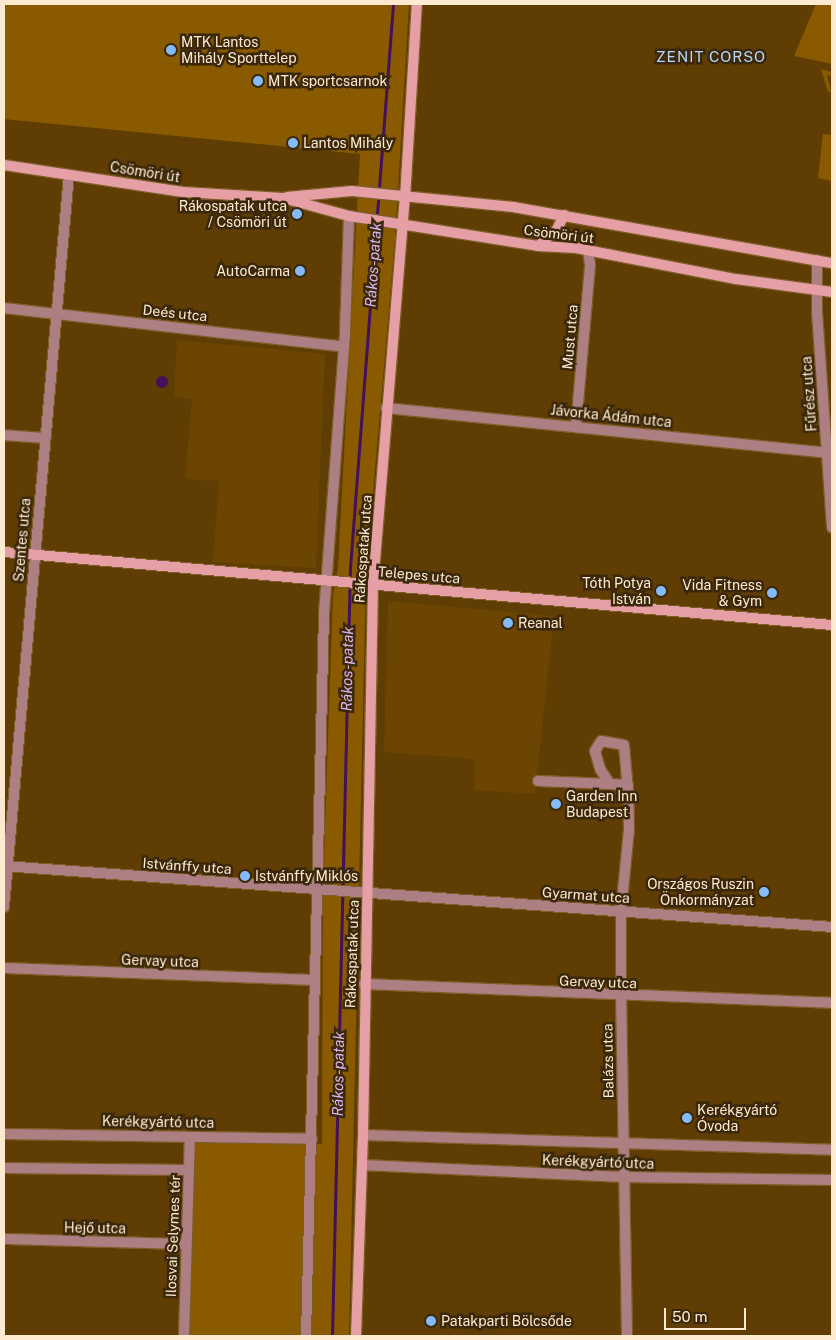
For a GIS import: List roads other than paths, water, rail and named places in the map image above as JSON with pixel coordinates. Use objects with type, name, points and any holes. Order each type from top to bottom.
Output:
[{"type":"street","name":"Rákospatak utca","points":[[356,1336],[363,1136],[364,984],[368,894],[373,585],[398,223],[405,198],[417,4]]},
{"type":"street","name":"Csömöri út","points":[[4,165],[183,192],[283,198],[352,191],[405,198],[423,196],[564,215],[832,262]]},
{"type":"street","name":"Szentes utca","points":[[4,907],[6,866],[69,175]]},
{"type":"street","name":"Csömöri út","points":[[283,198],[349,216],[538,246],[588,250],[727,277],[832,292]]},
{"type":"street","points":[[538,246],[556,230],[564,215]]},
{"type":"street","points":[[564,215],[562,236],[567,247]]},
{"type":"street","points":[[306,1336],[315,980],[330,569],[344,347],[349,216]]},
{"type":"street","name":"Must utca","points":[[576,426],[590,266],[588,250]]},
{"type":"street","name":"Fűrész utca","points":[[817,260],[816,290],[830,453],[832,527]]},
{"type":"street","name":"Deés utca","points":[[4,308],[344,347]]},
{"type":"street","name":"Jávorka Ádám utca","points":[[386,408],[830,453]]},
{"type":"street","points":[[4,434],[45,438]]},
{"type":"street","name":"Telepes utca","points":[[4,552],[832,625]]},
{"type":"street","name":"Balázs utca","points":[[610,784],[595,760],[595,750],[601,741],[624,745],[628,785],[629,830],[621,911],[627,1336]]},
{"type":"street","points":[[538,781],[628,785]]},
{"type":"street","name":"Istvánffy utca","points":[[6,866],[368,894]]},
{"type":"street","name":"Gyarmat utca","points":[[368,894],[832,927]]},
{"type":"street","name":"Gervay utca","points":[[4,968],[315,980]]},
{"type":"street","name":"Gervay utca","points":[[364,984],[621,997],[832,1003]]},
{"type":"street","name":"Kerékgyártó utca","points":[[4,1134],[312,1139]]},
{"type":"street","name":"Kerékgyártó utca","points":[[363,1136],[832,1150]]},
{"type":"street","name":"Ilosvai Selymes tér","points":[[184,1336],[190,1137]]},
{"type":"street","name":"Kerékgyártó utca","points":[[362,1165],[624,1177],[832,1180]]},
{"type":"street","points":[[4,1168],[188,1170]]},
{"type":"street","name":"Hejő utca","points":[[4,1239],[186,1244]]},
{"type":"waterway","name":"Rákos-patak","points":[[332,1336],[350,568],[393,4]]},
{"type":"place","name":"MTK Lantos Mihály Sporttelep","points":[[171,50]]},
{"type":"place","name":"MTK sportcsarnok","points":[[258,81]]},
{"type":"place","name":"Lantos Mihály","points":[[293,143]]},
{"type":"place","name":"Rákospatak utca / Csömöri út","points":[[297,214]]},
{"type":"place","name":"AutoCarma","points":[[300,271]]},
{"type":"place","name":"Tóth Potya István","points":[[661,591]]},
{"type":"place","name":"Vida Fitness & Gym","points":[[772,593]]},
{"type":"place","name":"Reanal","points":[[508,623]]},
{"type":"place","name":"Garden Inn Budapest","points":[[556,804]]},
{"type":"place","name":"Istvánffy Miklós","points":[[245,876]]},
{"type":"place","name":"Országos Ruszin Önkormányzat","points":[[764,892]]},
{"type":"place","name":"Kerékgyártó Óvoda","points":[[687,1118]]},
{"type":"place","name":"Patakparti Bölcsőde","points":[[431,1321]]},
{"type":"district","name":"ZENIT CORSO","points":[[711,57]]}]
